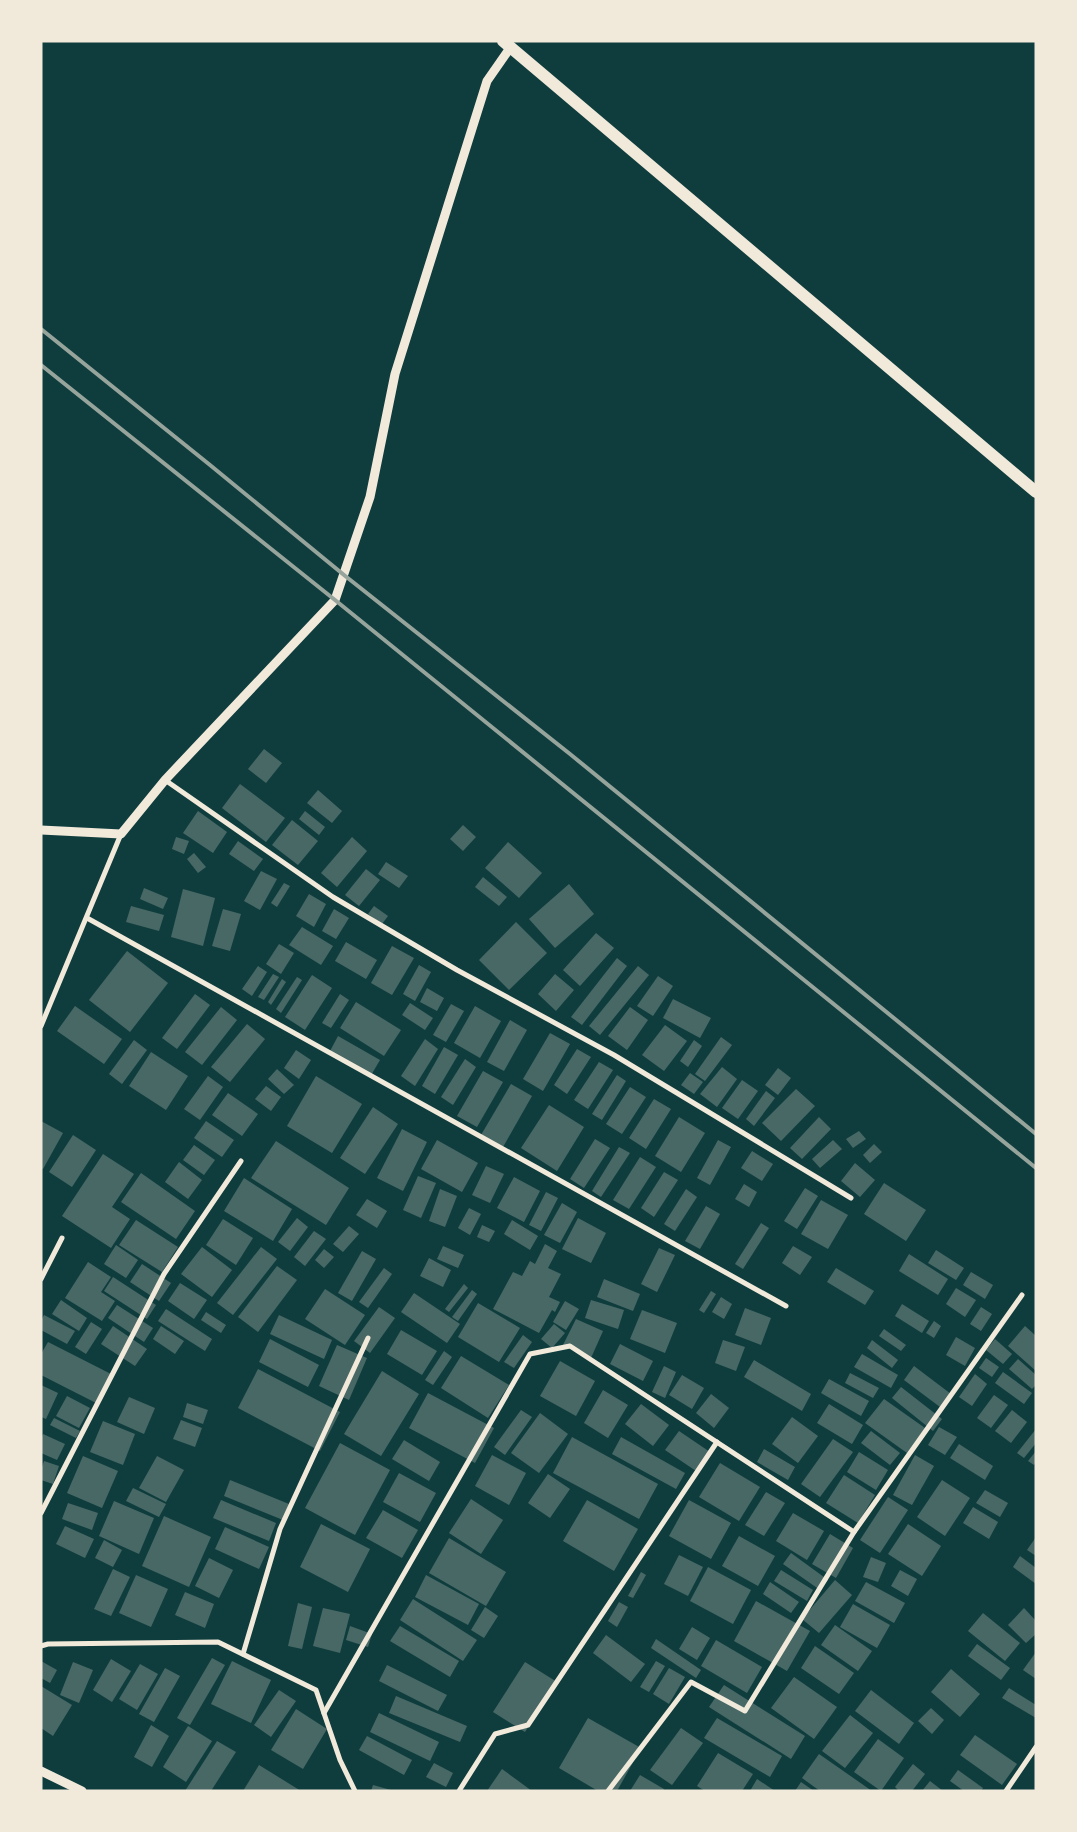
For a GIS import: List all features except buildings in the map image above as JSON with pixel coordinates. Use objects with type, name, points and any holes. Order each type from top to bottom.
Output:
[{"type":"main road","points":[[509,43],[1036,492]]},
{"type":"street","points":[[41,1026],[121,834],[165,780],[335,600],[370,496],[395,374],[487,81],[509,43]]},
{"type":"street","points":[[165,780],[333,897],[457,970],[614,1055],[851,1198]]},
{"type":"street","points":[[41,830],[121,834]]},
{"type":"street","points":[[87,918],[786,1306]]},
{"type":"street","points":[[41,1513],[164,1274],[241,1161]]},
{"type":"street","points":[[41,1279],[62,1238]]},
{"type":"street","points":[[608,1791],[691,1682],[746,1711],[854,1532],[1022,1295]]},
{"type":"street","points":[[243,1654],[280,1529],[368,1338]]},
{"type":"street","points":[[324,1713],[530,1354],[570,1346],[854,1532]]},
{"type":"street","points":[[459,1791],[495,1734],[528,1726],[717,1442]]},
{"type":"street","points":[[41,1646],[48,1644],[218,1642],[316,1690],[340,1760],[355,1791]]},
{"type":"street","points":[[1006,1791],[1036,1747]]},
{"type":"street","points":[[41,1771],[82,1791]]},
{"type":"railway","points":[[41,329],[344,575],[570,754],[1036,1134]]},
{"type":"railway","points":[[41,365],[335,600],[1036,1168]]}]
